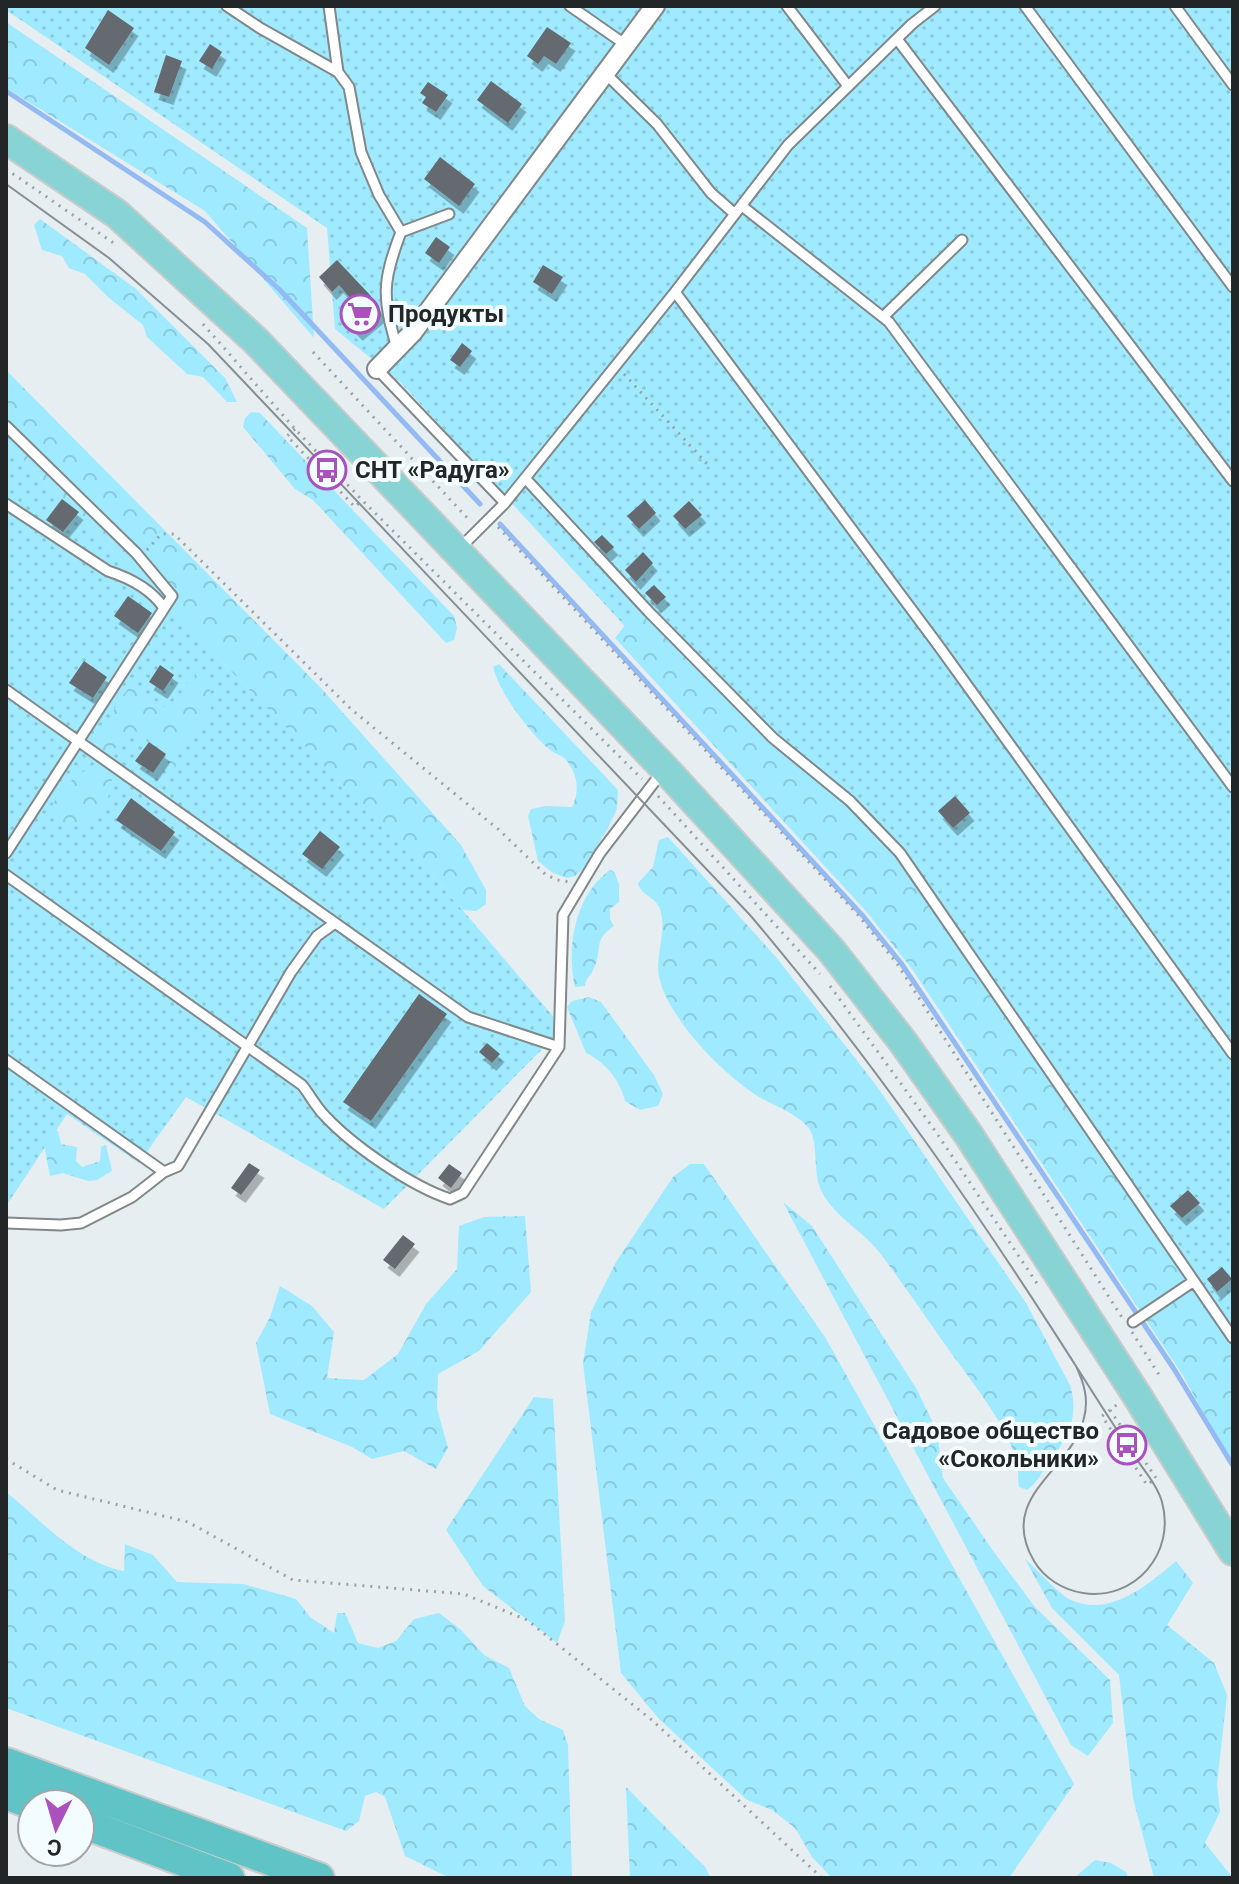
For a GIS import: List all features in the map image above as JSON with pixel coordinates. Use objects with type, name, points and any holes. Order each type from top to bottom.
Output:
[{"type":"highway","points":[[6,1763],[319,1878]]},
{"type":"highway","points":[[96,1828],[229,1878]]},
{"type":"main road","points":[[6,139],[117,214],[192,280],[468,540],[657,778],[831,950],[903,1042],[968,1134],[1233,1551]]},
{"type":"street","points":[[377,369],[413,332],[655,6]]},
{"type":"lane","points":[[227,6],[338,72],[349,87],[361,152],[379,195],[401,232]]},
{"type":"lane","points":[[329,6],[338,72]]},
{"type":"lane","points":[[570,6],[626,45]]},
{"type":"lane","points":[[787,6],[848,86]]},
{"type":"lane","points":[[923,16],[929,6]]},
{"type":"lane","points":[[468,540],[505,503],[675,292],[788,145],[935,6]]},
{"type":"lane","points":[[1025,6],[1233,287]]},
{"type":"lane","points":[[1175,6],[1233,85]]},
{"type":"lane","points":[[897,39],[1233,481]]},
{"type":"lane","points":[[605,73],[657,124],[711,193],[889,322],[1233,787]]},
{"type":"lane","points":[[397,348],[385,308],[385,291],[391,258],[401,232],[449,214]]},
{"type":"lane","points":[[883,317],[962,240]]},
{"type":"lane","points":[[675,292],[938,645],[1233,1054]]},
{"type":"lane","points":[[377,369],[505,503]]},
{"type":"lane","points":[[6,426],[140,558],[172,596],[6,853]]},
{"type":"lane","points":[[525,478],[649,612],[773,738],[850,801],[900,853],[1233,1338]]},
{"type":"lane","points":[[6,504],[108,571],[140,585],[164,608]]},
{"type":"lane","points":[[6,690],[468,1017],[559,1047]]},
{"type":"lane","points":[[6,875],[302,1085],[324,1115],[362,1148],[427,1191],[450,1199],[463,1193],[559,1047],[563,915],[600,853],[657,778]]},
{"type":"lane","points":[[6,1223],[81,1223],[132,1197],[164,1172],[178,1166],[307,949],[317,936],[335,923]]},
{"type":"lane","points":[[6,1060],[164,1172]]},
{"type":"lane","points":[[1133,1322],[1194,1281]]},
{"type":"path","points":[[6,169],[124,251]]},
{"type":"path","points":[[204,324],[295,429],[362,500],[657,778],[821,974]]},
{"type":"path","points":[[313,352],[468,540]]},
{"type":"path","points":[[616,365],[709,466]]},
{"type":"path","points":[[295,429],[287,436],[355,507],[362,500]]},
{"type":"path","points":[[140,558],[161,534],[174,534],[352,710],[498,829],[529,861],[557,880],[582,882]]},
{"type":"path","points":[[829,985],[936,1132],[1040,1288]]},
{"type":"path","points":[[1110,1410],[1156,1478],[1147,1485],[1102,1416],[1110,1410],[1118,1405]]},
{"type":"path","points":[[6,1459],[57,1490],[188,1522],[293,1580],[464,1594],[527,1620],[653,1721],[822,1878]]},
{"type":"green space","points":[[6,6],[1233,6],[1233,1420],[878,901],[401,383],[335,329],[327,228],[6,10]]},
{"type":"green space","points":[[6,22],[307,228],[314,338],[205,211],[6,88]]},
{"type":"green space","points":[[40,219],[136,289],[225,378],[237,402],[227,402],[203,377],[187,374],[147,337],[143,325],[85,274],[69,268],[62,256],[42,250],[34,225]]},
{"type":"green space","points":[[6,370],[321,688],[461,845],[486,890],[486,904],[476,911],[462,910],[442,886],[6,442]]},
{"type":"green space","points":[[251,412],[260,413],[454,616],[457,628],[454,640],[446,643],[313,500],[295,489],[243,427],[245,418]]},
{"type":"green space","points":[[6,442],[442,886],[563,1028],[384,1209],[186,1097],[139,1163],[67,1114],[6,1206]]},
{"type":"green space","points":[[633,615],[645,615],[760,731],[850,809],[898,859],[1233,1349],[1233,1466],[1182,1374],[912,969],[865,910],[615,638]]},
{"type":"green space","points":[[499,664],[618,790],[617,809],[608,828],[583,869],[575,876],[567,878],[553,873],[538,861],[528,816],[531,809],[545,806],[572,807],[576,795],[575,777],[566,760],[550,750],[516,712],[493,667]]},
{"type":"green space","points":[[205,670],[209,678],[211,715],[177,752],[175,772],[169,771],[166,751],[132,729],[112,752],[100,750],[98,738],[128,689],[141,691],[173,709],[189,680]]},
{"type":"green space","points":[[92,768],[106,772],[112,779],[106,802],[93,820],[74,826],[50,816],[55,801],[65,787]]},
{"type":"green space","points":[[668,837],[776,957],[876,1085],[1026,1303],[1070,1385],[1073,1397],[1072,1418],[1066,1437],[1027,1490],[1019,1487],[1016,1458],[987,1402],[879,1252],[826,1199],[818,1183],[813,1139],[807,1126],[789,1112],[756,1095],[713,1060],[686,1029],[666,997],[658,972],[662,927],[660,909],[638,883],[653,867],[659,840]]},
{"type":"green space","points":[[610,870],[619,884],[619,902],[610,909],[614,926],[600,941],[597,961],[585,986],[575,987],[572,955],[576,923],[588,893]]},
{"type":"green space","points":[[589,997],[601,1002],[654,1075],[663,1094],[658,1106],[640,1110],[625,1101],[611,1072],[586,1053],[567,1007],[572,1001]]},
{"type":"green space","points":[[52,1128],[58,1131],[61,1144],[77,1147],[76,1161],[82,1167],[100,1161],[101,1147],[106,1145],[112,1171],[97,1180],[88,1181],[63,1173],[50,1176],[44,1145],[47,1130]]},
{"type":"green space","points":[[690,1164],[704,1164],[825,1337],[1074,1784],[1009,1878],[832,1878],[812,1857],[795,1828],[772,1810],[747,1800],[659,1719],[621,1673],[583,1363],[591,1312],[616,1262],[673,1177]]},
{"type":"green space","points":[[783,1202],[812,1226],[916,1388],[937,1431],[943,1478],[1035,1607],[1110,1680],[1113,1723],[1088,1756],[1071,1745]]},
{"type":"green space","points":[[525,1216],[531,1292],[479,1351],[438,1374],[437,1408],[448,1448],[436,1469],[404,1451],[372,1459],[352,1447],[270,1414],[256,1343],[270,1317],[280,1286],[312,1306],[334,1332],[327,1378],[364,1380],[398,1354],[426,1304],[457,1269],[459,1226],[484,1217]]},
{"type":"green space","points":[[534,1397],[553,1399],[565,1621],[557,1643],[483,1586],[446,1530]]},
{"type":"green space","points":[[6,1492],[76,1550],[107,1566],[124,1571],[125,1544],[153,1555],[177,1582],[243,1584],[296,1599],[310,1617],[334,1633],[337,1613],[345,1613],[358,1643],[378,1648],[396,1641],[414,1619],[439,1613],[460,1629],[484,1655],[509,1668],[525,1706],[539,1719],[563,1730],[568,1745],[572,1878],[450,1878],[405,1856],[385,1797],[376,1792],[365,1796],[359,1821],[346,1831],[6,1708]]},
{"type":"green space","points":[[1025,1559],[1066,1597],[1086,1604],[1100,1605],[1128,1596],[1176,1561],[1193,1583],[1167,1625],[1214,1663],[1227,1695],[1217,1784],[1220,1812],[1205,1843],[1233,1878],[1154,1878],[1133,1798],[1119,1675],[1052,1608]]},
{"type":"green space","points":[[626,1787],[705,1867],[711,1878],[630,1878]]},
{"type":"green space","points":[[1095,1860],[1111,1863],[1126,1872],[1128,1878],[1074,1878]]},
{"type":"building","points":[[108,10],[134,28],[109,65],[85,48]]},
{"type":"building","points":[[547,27],[571,43],[556,64],[544,56],[538,64],[527,56]]},
{"type":"building","points":[[210,44],[222,52],[212,69],[199,61]]},
{"type":"building","points":[[166,55],[182,61],[169,97],[154,92]]},
{"type":"building","points":[[491,81],[522,104],[508,123],[477,100]]},
{"type":"building","points":[[428,82],[448,95],[436,112],[422,103],[426,97],[420,93]]},
{"type":"building","points":[[440,157],[475,184],[459,206],[424,179]]},
{"type":"building","points":[[436,237],[450,247],[439,263],[425,253]]},
{"type":"building","points":[[337,260],[380,310],[381,314],[358,333],[342,315],[355,304],[339,285],[332,292],[319,277]]},
{"type":"building","points":[[543,265],[563,277],[552,294],[533,282]]},
{"type":"building","points":[[462,343],[472,351],[460,367],[450,360]]},
{"type":"building","points":[[62,499],[79,512],[63,532],[46,520]]},
{"type":"building","points":[[645,500],[656,513],[639,529],[627,516]]},
{"type":"building","points":[[689,501],[702,515],[685,529],[673,516]]},
{"type":"building","points":[[602,535],[614,547],[606,554],[594,542]]},
{"type":"building","points":[[643,552],[653,563],[636,582],[625,570]]},
{"type":"building","points":[[654,585],[666,597],[657,605],[645,593]]},
{"type":"building","points":[[128,596],[152,613],[138,633],[114,616]]},
{"type":"building","points":[[84,661],[107,677],[93,698],[69,683]]},
{"type":"building","points":[[160,665],[174,675],[163,691],[149,682]]},
{"type":"building","points":[[149,742],[166,754],[153,773],[135,761]]},
{"type":"building","points":[[955,796],[970,813],[953,828],[938,811]]},
{"type":"building","points":[[131,798],[175,832],[161,851],[116,820]]},
{"type":"building","points":[[320,831],[340,847],[322,869],[302,854]]},
{"type":"building","points":[[419,994],[447,1014],[371,1121],[343,1102]]},
{"type":"building","points":[[487,1043],[500,1054],[492,1063],[479,1052]]},
{"type":"building","points":[[249,1163],[260,1170],[241,1195],[231,1188]]},
{"type":"building","points":[[449,1164],[462,1173],[451,1188],[438,1178]]},
{"type":"building","points":[[1188,1190],[1200,1203],[1182,1218],[1170,1206]]},
{"type":"building","points":[[403,1235],[415,1244],[395,1269],[383,1260]]},
{"type":"building","points":[[1222,1267],[1232,1279],[1217,1292],[1207,1279]]},
{"type":"waterway","points":[[6,91],[205,222],[280,290],[480,504]]},
{"type":"waterway","points":[[500,524],[863,916],[901,963],[1174,1369],[1233,1466]]},
{"type":"tram line","points":[[6,184],[109,258],[208,344],[750,915],[841,1028],[969,1203],[1153,1482],[1160,1495],[1165,1521],[1157,1555],[1135,1581],[1102,1593],[1083,1593],[1055,1582],[1038,1567],[1025,1538],[1024,1519],[1030,1501],[1066,1454],[1084,1418],[1085,1391],[1076,1366]]},
{"type":"place","name":"Продукты","points":[[360,314]]},
{"type":"place","name":"СНТ «Радуга»","points":[[327,470]]},
{"type":"place","name":"Садовое общество «Сокольники»","points":[[1127,1445]]}]
